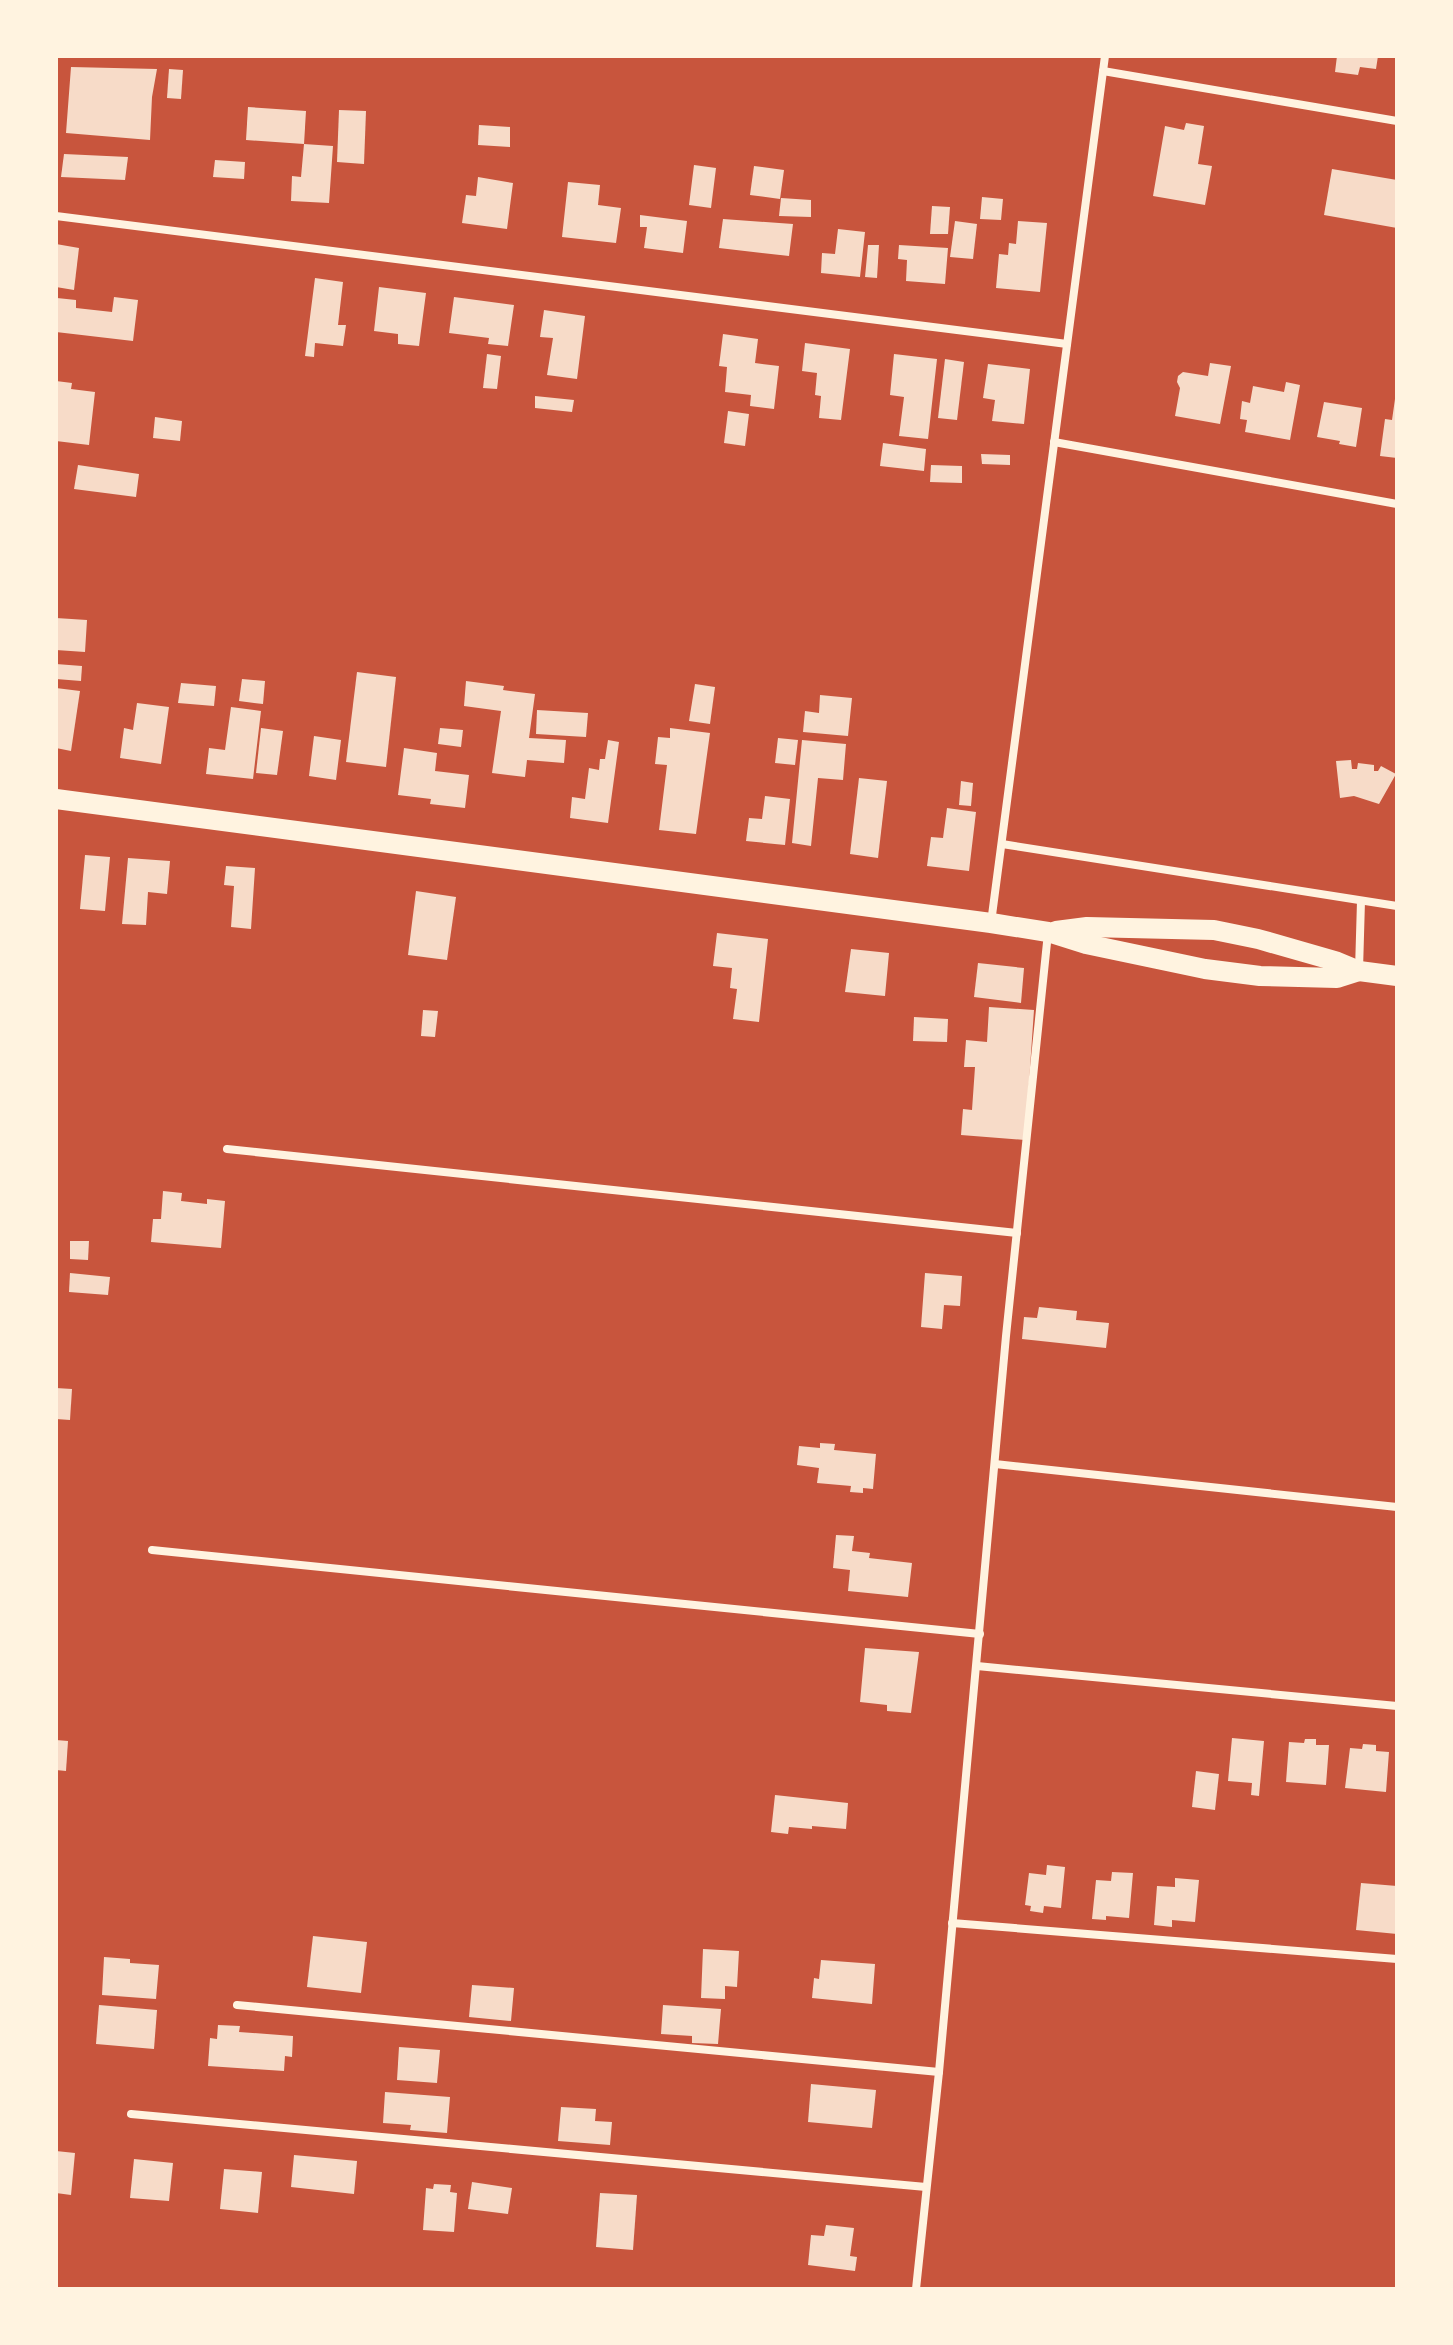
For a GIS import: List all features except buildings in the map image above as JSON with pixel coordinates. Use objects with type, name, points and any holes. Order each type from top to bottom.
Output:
[{"type":"highway","points":[[56,799],[991,923],[1048,932],[1086,944],[1205,969],[1260,976],[1337,978],[1359,971]]},
{"type":"highway","points":[[1048,932],[1087,927],[1214,930],[1258,939],[1359,971],[1397,976]]},
{"type":"street","points":[[991,923],[1105,56]]},
{"type":"street","points":[[1103,71],[1397,121]]},
{"type":"street","points":[[56,216],[1067,344]]},
{"type":"street","points":[[1054,442],[1397,504]]},
{"type":"street","points":[[1002,844],[1397,906]]},
{"type":"street","points":[[1359,971],[1361,901]]},
{"type":"street","points":[[916,2289],[1048,932]]},
{"type":"street","points":[[227,1149],[1017,1233]]},
{"type":"street","points":[[995,1464],[1397,1507]]},
{"type":"street","points":[[152,1550],[980,1634]]},
{"type":"street","points":[[977,1666],[1397,1706]]},
{"type":"street","points":[[952,1923],[1397,1959]]},
{"type":"street","points":[[237,2005],[939,2072]]},
{"type":"street","points":[[131,2114],[926,2187]]}]
